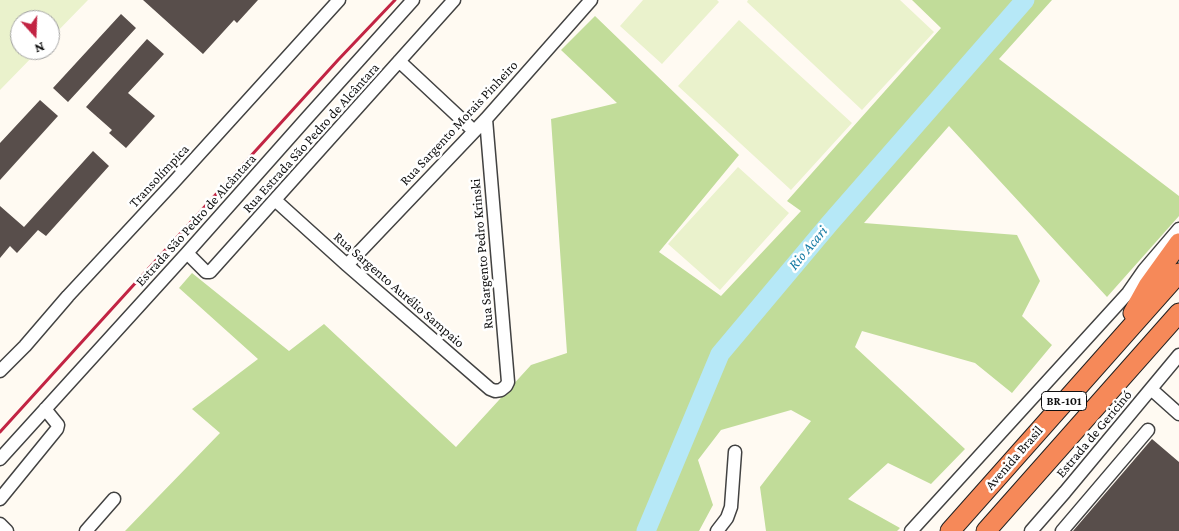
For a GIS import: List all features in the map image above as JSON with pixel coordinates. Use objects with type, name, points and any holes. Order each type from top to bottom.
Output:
[{"type":"highway","points":[[1120,338],[1148,286],[1179,243]]},
{"type":"highway","name":"Avenida Brasil","points":[[950,531],[1179,273]]},
{"type":"highway","name":"Avenida Brasil","points":[[986,531],[1179,313]]},
{"type":"street","name":"Transolímpica","points":[[0,372],[339,0]]},
{"type":"street","name":"Estrada São Pedro de Alcântara","points":[[0,459],[187,254],[413,0]]},
{"type":"street","name":"Rua Estrada São Pedro de Alcântara","points":[[187,254],[206,272],[210,272],[454,0]]},
{"type":"street","name":"Rua Sargento Morais Pinheiro","points":[[347,265],[486,119],[592,0]]},
{"type":"street","points":[[399,61],[474,131]]},
{"type":"street","name":"Rua Sargento Pedro Krinski","points":[[486,119],[508,382],[506,386]]},
{"type":"street","name":"Rua Sargento Aurélio Sampaio","points":[[275,200],[490,389],[495,391],[502,390],[506,386]]},
{"type":"street","points":[[911,531],[1128,293],[1144,270],[1179,230]]},
{"type":"street","name":"Estrada de Gericinó","points":[[1031,531],[1179,355]]},
{"type":"street","points":[[1151,389],[1179,414]]},
{"type":"street","points":[[0,499],[57,429],[58,424],[45,409]]},
{"type":"street","points":[[1062,531],[1148,430]]},
{"type":"street","points":[[717,531],[727,518],[732,507],[735,452]]},
{"type":"street","points":[[86,531],[114,499]]},
{"type":"street","points":[[0,524],[7,531]]},
{"type":"green space","points":[[0,0],[88,0],[60,29],[60,10],[10,10],[10,60],[29,60],[0,90]]},
{"type":"green space","points":[[643,0],[717,0],[719,2],[662,64],[620,26]]},
{"type":"green space","points":[[748,0],[900,0],[934,32],[862,110],[747,2]]},
{"type":"green space","points":[[912,0],[1052,0],[999,59],[1179,196],[1179,216],[1107,297],[949,126],[864,223],[1017,235],[1040,281],[1022,316],[1052,345],[1012,393],[975,363],[862,331],[855,347],[965,449],[931,484],[888,463],[848,499],[900,528],[897,531],[766,531],[760,487],[811,421],[791,410],[721,430],[698,460],[713,505],[699,531],[125,531],[220,433],[192,409],[258,359],[179,288],[192,273],[289,351],[324,324],[456,447],[531,365],[567,353],[551,119],[617,103],[561,50],[595,16],[739,155],[659,252],[721,296],[801,211],[787,201],[941,28]]},
{"type":"green space","points":[[739,20],[852,123],[791,190],[678,86]]},
{"type":"green space","points":[[738,167],[789,213],[720,290],[668,244]]},
{"type":"building","points":[[143,0],[258,0],[237,23],[234,20],[203,54]]},
{"type":"building","points":[[121,14],[136,28],[68,102],[53,88]]},
{"type":"building","points":[[147,39],[164,54],[128,93],[155,116],[126,148],[109,133],[112,130],[86,107]]},
{"type":"building","points":[[40,100],[58,116],[0,180],[0,143]]},
{"type":"building","points":[[93,151],[109,166],[46,236],[38,230],[17,253],[10,246],[0,258],[0,206],[24,227]]},
{"type":"building","points":[[1152,439],[1179,462],[1179,531],[1073,531]]},
{"type":"waterway","name":"Rio Acari","points":[[646,531],[720,354],[830,223],[1025,0]]},
{"type":"railway","points":[[0,432],[338,60],[395,0]]}]
